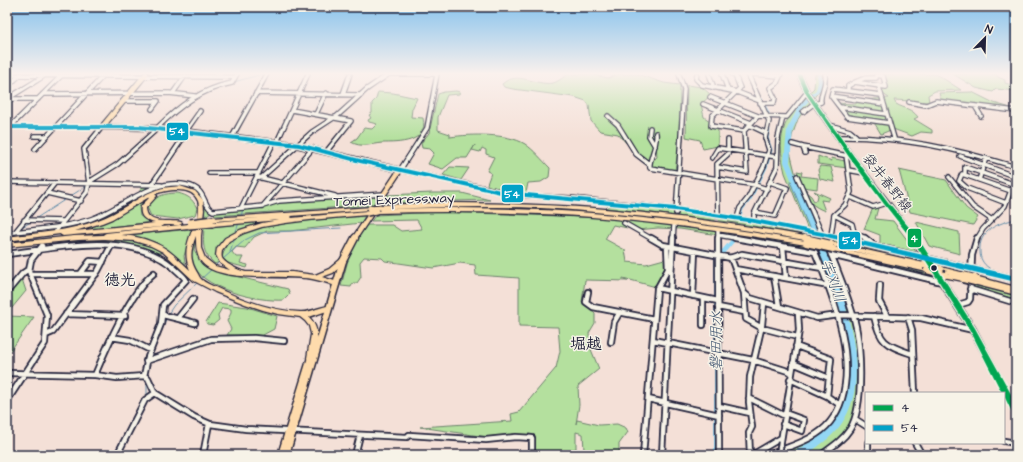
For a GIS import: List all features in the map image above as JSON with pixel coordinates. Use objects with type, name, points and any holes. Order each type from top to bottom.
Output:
[{"type":"highway","points":[[7,239],[61,231],[88,225],[113,216],[156,192],[171,189],[184,189],[194,192],[199,198],[202,216],[197,246],[201,259],[213,268],[223,271],[244,273],[317,276],[336,284]]},
{"type":"highway","points":[[179,223],[152,221],[144,214],[143,207],[153,196],[170,191],[186,192],[196,199],[199,216],[188,252],[189,266],[198,279],[210,286]]},
{"type":"highway","name":"Tomei Expressway","points":[[7,245],[190,224],[379,209],[483,209],[617,216],[720,228],[805,241],[832,249],[941,269],[963,277],[1016,289]]},
{"type":"highway","points":[[244,273],[223,264],[220,260],[220,247],[233,235],[244,229],[274,223],[368,211]]},
{"type":"highway","name":"Tomei Expressway","points":[[7,239],[179,223],[190,224]]},
{"type":"highway","points":[[74,238],[122,238],[154,244],[162,249],[197,280],[260,307],[301,315],[314,313],[328,308]]},
{"type":"highway","points":[[317,276],[332,271],[343,261]]},
{"type":"highway","name":"Tomei Expressway","points":[[926,267],[945,275],[963,277]]},
{"type":"highway","name":"Tomei Expressway","points":[[975,280],[1016,293]]},
{"type":"highway","points":[[301,315],[311,322],[314,327],[310,358]]},
{"type":"main road","points":[[102,127],[128,96]]},
{"type":"main road","name":"袋井春野線","points":[[810,96],[849,156],[916,240],[974,330],[1016,411]]},
{"type":"main road","points":[[102,127],[158,128],[299,145],[400,170],[356,236],[343,261],[310,358],[286,455]]},
{"type":"main road","points":[[281,455],[291,431],[328,308]]},
{"type":"street","points":[[8,128],[41,96]]},
{"type":"street","points":[[34,149],[84,96]]},
{"type":"street","points":[[89,183],[118,164],[158,128],[174,111],[195,96]]},
{"type":"street","points":[[232,137],[255,96]]},
{"type":"street","points":[[241,208],[259,176],[298,96]]},
{"type":"street","points":[[316,114],[325,96]]},
{"type":"street","points":[[259,176],[299,145],[314,131],[336,117],[361,96]]},
{"type":"street","points":[[433,96],[427,128],[400,170],[519,195],[571,198],[754,221],[831,236],[971,267],[1016,279]]},
{"type":"street","points":[[675,211],[684,96]]},
{"type":"street","points":[[733,96],[712,116],[711,126],[744,131]]},
{"type":"street","points":[[746,96],[761,102],[774,103],[774,96]]},
{"type":"street","points":[[737,218],[740,208],[748,198],[755,185],[769,150],[765,138],[769,121],[758,96]]},
{"type":"street","points":[[717,167],[747,172],[744,131],[758,116],[766,114],[787,117],[806,96]]},
{"type":"street","points":[[803,112],[814,102],[821,102],[821,96]]},
{"type":"street","points":[[831,96],[884,104]]},
{"type":"street","points":[[831,96],[847,117],[889,123]]},
{"type":"street","points":[[881,96],[894,138]]},
{"type":"street","points":[[710,97],[758,116]]},
{"type":"street","points":[[7,99],[38,99]]},
{"type":"street","points":[[123,101],[158,101],[152,110]]},
{"type":"street","points":[[909,102],[926,105],[936,101],[1016,111]]},
{"type":"street","points":[[703,104],[750,124],[766,133]]},
{"type":"street","points":[[975,106],[977,114],[981,116]]},
{"type":"street","points":[[840,107],[886,114]]},
{"type":"street","points":[[292,110],[351,121],[326,152]]},
{"type":"street","points":[[152,184],[200,111]]},
{"type":"street","points":[[608,116],[623,130],[628,143],[637,155],[646,160],[650,168],[755,185],[767,189]]},
{"type":"street","points":[[754,221],[755,212],[777,167],[778,133],[783,117]]},
{"type":"street","points":[[830,125],[850,131],[856,136]]},
{"type":"street","points":[[8,128],[102,127]]},
{"type":"street","points":[[56,231],[87,192],[89,183],[84,158],[84,149],[102,127]]},
{"type":"street","points":[[650,128],[649,136],[655,146]]},
{"type":"street","points":[[649,164],[654,154],[656,133]]},
{"type":"street","points":[[34,136],[47,136]]},
{"type":"street","points":[[838,137],[856,136],[894,138],[935,144],[1016,167]]},
{"type":"street","points":[[717,216],[717,164],[728,154],[728,140]]},
{"type":"street","points":[[792,144],[803,148],[849,156],[848,170],[850,197],[845,205],[834,215],[831,236]]},
{"type":"street","points":[[263,206],[313,148]]},
{"type":"street","points":[[722,160],[713,156],[718,148],[777,157]]},
{"type":"street","points":[[803,148],[805,153]]},
{"type":"street","points":[[958,305],[968,302],[971,267],[976,240],[992,220],[1002,211],[1016,177],[960,156]]},
{"type":"street","points":[[979,180],[986,158]]},
{"type":"street","points":[[965,175],[965,167],[1013,184]]},
{"type":"street","points":[[848,170],[864,173]]},
{"type":"street","points":[[209,173],[259,176],[336,196]]},
{"type":"street","points":[[1006,203],[967,188],[959,182],[962,174],[1011,191]]},
{"type":"street","points":[[797,176],[821,234],[832,249],[843,283],[853,317],[861,386],[855,419],[850,429],[839,442],[821,455]]},
{"type":"street","points":[[949,177],[974,207],[992,220]]},
{"type":"street","points":[[7,182],[187,185],[199,190],[210,210],[263,206],[279,201],[384,194]]},
{"type":"street","points":[[755,212],[775,216],[787,188],[770,182]]},
{"type":"street","points":[[15,232],[55,183]]},
{"type":"street","points":[[7,233],[90,222],[144,192],[169,185]]},
{"type":"street","points":[[47,193],[81,201]]},
{"type":"street","points":[[850,197],[873,207],[886,203]]},
{"type":"street","points":[[834,215],[852,224],[854,232],[869,240],[876,246]]},
{"type":"street","points":[[24,220],[64,221]]},
{"type":"street","points":[[624,222],[667,247],[730,258],[742,254],[822,268]]},
{"type":"street","points":[[662,455],[674,226]]},
{"type":"street","points":[[769,455],[810,438],[829,422],[841,403],[845,364],[838,314],[829,286],[807,231]]},
{"type":"street","points":[[719,455],[718,233],[783,247],[815,252]]},
{"type":"street","points":[[7,254],[81,245],[126,246],[147,250],[161,258],[185,278],[186,280],[163,305],[162,322],[146,361],[144,376]]},
{"type":"street","points":[[7,401],[45,343],[47,315],[29,271],[31,260],[42,246]]},
{"type":"street","points":[[46,335],[53,332],[96,274],[111,246]]},
{"type":"street","points":[[643,455],[657,288],[668,269],[667,247]]},
{"type":"street","points":[[783,247],[786,278]]},
{"type":"street","points":[[832,249],[942,282]]},
{"type":"street","points":[[692,296],[694,251]]},
{"type":"street","points":[[730,258],[744,292],[744,312],[746,318],[762,328],[797,338]]},
{"type":"street","points":[[81,273],[90,261],[103,262]]},
{"type":"street","points":[[735,269],[829,286]]},
{"type":"street","points":[[7,292],[24,273],[29,271],[96,274]]},
{"type":"street","points":[[96,375],[111,337],[125,316],[145,280],[154,273]]},
{"type":"street","points":[[774,276],[779,306]]},
{"type":"street","points":[[880,285],[879,301],[886,316]]},
{"type":"street","points":[[657,288],[718,301]]},
{"type":"street","points":[[970,289],[1016,303]]},
{"type":"street","points":[[588,292],[586,302],[593,307],[654,319]]},
{"type":"street","points":[[744,292],[750,298],[764,303],[824,319],[838,314],[853,317],[862,314],[874,316],[908,317],[921,318],[974,330]]},
{"type":"street","points":[[703,298],[703,326]]},
{"type":"street","points":[[178,318],[193,299]]},
{"type":"street","points":[[764,303],[765,315],[753,360],[749,398],[752,427],[749,432],[751,455],[775,440],[781,440]]},
{"type":"street","points":[[718,307],[744,312]]},
{"type":"street","points":[[611,342],[614,322],[620,312]]},
{"type":"street","points":[[779,455],[796,346],[798,313]]},
{"type":"street","points":[[66,314],[125,316]]},
{"type":"street","points":[[163,315],[195,322]]},
{"type":"street","points":[[874,316],[877,331],[887,345],[912,354]]},
{"type":"street","points":[[908,317],[912,330],[914,392]]},
{"type":"street","points":[[111,337],[130,340],[150,350]]},
{"type":"street","points":[[146,361],[211,339],[254,338],[284,341]]},
{"type":"street","points":[[653,340],[753,360],[791,372]]},
{"type":"street","points":[[796,346],[831,359],[827,396]]},
{"type":"street","points":[[793,363],[829,378]]},
{"type":"street","points":[[7,373],[96,375],[117,378],[144,376],[148,378],[151,388],[155,393],[209,424],[246,429],[360,435],[407,437],[409,435],[486,440],[516,437],[532,438],[532,455]]},
{"type":"street","points":[[790,378],[827,396],[837,403]]},
{"type":"street","points":[[117,455],[145,400],[155,393]]},
{"type":"street","points":[[749,398],[756,404],[804,420],[802,431],[783,424]]},
{"type":"street","points":[[648,399],[719,415]]},
{"type":"street","points":[[719,406],[750,413]]},
{"type":"street","points":[[855,419],[865,425]]},
{"type":"street","points":[[202,455],[208,435],[209,424]]},
{"type":"street","points":[[355,455],[360,435]]},
{"type":"street","points":[[1005,441],[1016,443]]},
{"type":"street","points":[[868,444],[868,455]]},
{"type":"street","points":[[916,444],[922,455]]},
{"type":"green space","points":[[377,96],[405,96],[417,98],[412,109],[411,117],[423,118],[424,126],[417,137],[404,142],[396,143],[359,145],[351,142],[357,138],[364,128],[372,129],[377,124],[369,122],[368,120],[371,118],[369,115],[372,113],[372,103]]},
{"type":"green space","points":[[438,96],[447,96],[438,117],[438,130],[450,134],[450,137],[489,135],[517,140],[532,149],[550,168],[549,177],[541,182],[528,183],[526,193],[515,193],[488,186],[487,184],[491,173],[487,171],[494,157],[486,154],[486,150],[482,148],[480,152],[472,150],[475,145],[467,158],[457,158],[443,169],[428,164],[434,153],[430,149],[422,148],[421,143],[429,133]]},
{"type":"green space","points":[[563,96],[680,96],[679,144],[675,170],[650,168],[650,163],[657,157],[656,140],[653,142],[653,156],[651,161],[638,156],[618,134],[600,131],[591,121],[589,105],[586,101]]},
{"type":"green space","points":[[687,96],[710,96],[701,104],[704,117],[710,121],[712,127],[718,128],[718,146],[703,149],[700,140],[686,137]]},
{"type":"green space","points":[[806,96],[816,96],[798,119],[792,136],[790,152],[797,180],[844,292],[855,328],[861,379],[854,420],[845,435],[819,455],[775,455],[810,438],[830,422],[844,388],[844,351],[837,306],[832,289],[785,173],[782,159],[782,135],[785,126],[789,116]]},
{"type":"green space","points":[[885,96],[928,96],[929,102],[894,100],[896,104],[910,110],[915,114],[918,117],[914,119],[932,130],[932,133],[921,132],[912,136],[893,129],[881,134],[875,124],[845,113],[836,103],[856,104],[857,100],[889,98]]},
{"type":"green space","points":[[940,96],[979,96],[994,103],[1011,108],[1000,109],[941,100]]},
{"type":"green space","points":[[818,156],[832,161],[831,158],[845,161],[847,168],[818,164]]},
{"type":"green space","points":[[820,166],[831,167],[835,182],[820,179],[818,170]]},
{"type":"green space","points":[[450,167],[469,168],[461,180],[443,175]]},
{"type":"green space","points":[[899,170],[946,180],[966,208],[978,217],[973,225],[910,212]]},
{"type":"green space","points":[[797,171],[802,172],[801,176],[818,178],[817,189],[803,187]]},
{"type":"green space","points":[[149,184],[184,184],[196,188],[201,192],[213,211],[205,216],[203,205],[192,190],[176,187],[159,190],[92,224],[55,232],[60,225],[92,221],[137,196],[142,187]]},
{"type":"green space","points":[[803,188],[807,190],[806,192],[814,201],[817,200],[818,195],[814,191],[830,198],[828,201],[821,200],[825,211],[817,207],[808,199]]},
{"type":"green space","points":[[178,193],[187,196],[193,202],[197,208],[195,215],[178,219],[151,216],[147,207],[153,200],[164,195]]},
{"type":"green space","points":[[462,193],[490,200],[381,203],[387,195]]},
{"type":"green space","points":[[380,196],[374,205],[214,216],[216,212],[259,208],[279,201]]},
{"type":"green space","points":[[144,200],[139,208],[140,216],[152,222],[78,231],[101,224]]},
{"type":"green space","points":[[609,206],[645,207],[680,211],[786,228],[805,235],[729,222],[606,208]]},
{"type":"green space","points":[[873,208],[878,208],[875,219],[893,221],[917,253],[880,245],[880,235],[864,229]]},
{"type":"green space","points":[[441,212],[617,218],[771,238],[812,246],[813,250],[680,229],[658,228],[637,230],[613,225],[605,239],[625,250],[627,262],[646,264],[668,258],[668,267],[656,287],[623,278],[623,280],[628,281],[585,280],[582,302],[595,313],[595,323],[589,333],[590,347],[599,369],[578,386],[579,405],[576,424],[577,420],[599,425],[617,424],[626,428],[628,432],[619,444],[619,451],[623,455],[603,456],[588,453],[584,450],[583,434],[576,432],[576,449],[572,449],[571,455],[534,455],[535,437],[530,434],[500,439],[420,427],[512,421],[511,414],[519,412],[556,368],[560,351],[558,327],[519,326],[519,278],[476,275],[475,265],[460,263],[433,268],[385,261],[382,258],[364,257],[360,262],[361,277],[357,283],[353,283],[351,287],[341,286],[351,249],[367,225],[392,225],[401,231],[422,229],[417,220],[371,221],[376,215]]},
{"type":"green space","points":[[365,216],[361,223],[290,231],[267,231],[254,237],[245,248],[236,247],[232,252],[236,257],[243,257],[240,263],[248,265],[247,268],[228,263],[222,257],[229,237],[245,232],[279,224]]},
{"type":"green space","points":[[262,221],[262,223],[242,230],[220,247],[221,261],[215,264],[208,256],[204,248],[204,228]]},
{"type":"green space","points":[[916,222],[959,232],[960,254],[929,246]]},
{"type":"green space","points":[[198,227],[194,250],[204,265],[227,274],[288,289],[290,294],[284,300],[260,299],[231,292],[205,279],[196,270],[190,256],[191,247]]},
{"type":"green space","points":[[192,229],[184,256],[186,268],[157,243],[117,236]]},
{"type":"green space","points":[[828,237],[921,259],[926,261],[826,240]]},
{"type":"green space","points":[[110,240],[133,242],[143,244],[162,253],[156,253],[138,247],[114,245],[42,249],[42,246],[79,241]]},
{"type":"green space","points":[[832,252],[937,276],[938,277],[933,278]]},
{"type":"green space","points":[[22,279],[26,291],[7,314],[7,296]]},
{"type":"green space","points":[[973,285],[1016,296],[1016,301],[974,289]]},
{"type":"green space","points":[[218,303],[247,307],[277,316],[274,329],[261,336],[227,335],[231,329],[227,321],[231,313],[231,309],[222,308],[218,315],[219,320],[213,325],[207,324],[206,322]]},
{"type":"green space","points":[[7,316],[34,317],[11,350],[7,350]]},
{"type":"water","points":[[790,181],[797,183],[831,263],[847,309],[840,308],[833,286]]},
{"type":"waterway","points":[[289,111],[296,96]]},
{"type":"waterway","name":"宇刈川","points":[[798,189],[787,162],[790,129],[802,105],[812,96]]},
{"type":"waterway","name":"磐田用水","points":[[760,97],[768,113]]},
{"type":"waterway","name":"磐田用水","points":[[740,217],[742,209],[750,199],[766,167],[771,150],[767,138],[769,130]]},
{"type":"waterway","points":[[259,176],[269,156]]},
{"type":"waterway","points":[[249,196],[258,179]]},
{"type":"waterway","points":[[69,197],[88,185]]},
{"type":"waterway","points":[[35,219],[66,199]]},
{"type":"waterway","points":[[241,216],[243,209]]},
{"type":"waterway","points":[[1016,219],[997,225],[991,229],[982,238],[980,244],[982,261],[985,265],[992,270],[1016,276]]},
{"type":"waterway","points":[[20,228],[31,222]]},
{"type":"waterway","points":[[236,231],[239,223]]},
{"type":"waterway","points":[[223,259],[245,240],[259,233],[341,228]]},
{"type":"waterway","points":[[7,230],[15,230]]},
{"type":"waterway","points":[[230,252],[235,236]]},
{"type":"waterway","name":"磐田用水","points":[[716,455],[716,260],[735,238]]},
{"type":"waterway","points":[[215,266],[220,261]]},
{"type":"waterway","points":[[201,279],[212,269]]},
{"type":"waterway","points":[[168,314],[174,305],[197,283]]},
{"type":"waterway","name":"宇刈川","points":[[796,455],[821,439],[833,429],[842,417],[847,405],[851,391],[852,360],[841,301]]},
{"type":"waterway","points":[[161,331],[167,317]]},
{"type":"waterway","points":[[147,381],[147,396]]},
{"type":"waterway","points":[[143,409],[147,401]]},
{"type":"tunnel","points":[[717,219],[718,231]]},
{"type":"tunnel","points":[[83,239],[89,224]]},
{"type":"tunnel","points":[[49,238],[56,231]]},
{"type":"tunnel","points":[[42,246],[49,238]]},
{"type":"tunnel","points":[[82,243],[84,238]]},
{"type":"transit line","name":"4","points":[[809,96],[851,156],[916,240],[973,330],[1016,411]]},
{"type":"transit line","name":"54","points":[[7,127],[139,127],[299,145],[360,161],[505,193],[675,209],[754,221],[822,234],[1016,279]]},
{"type":"district","name":"徳光","points":[[120,280]]},
{"type":"district","name":"堀越","points":[[586,344]]}]
